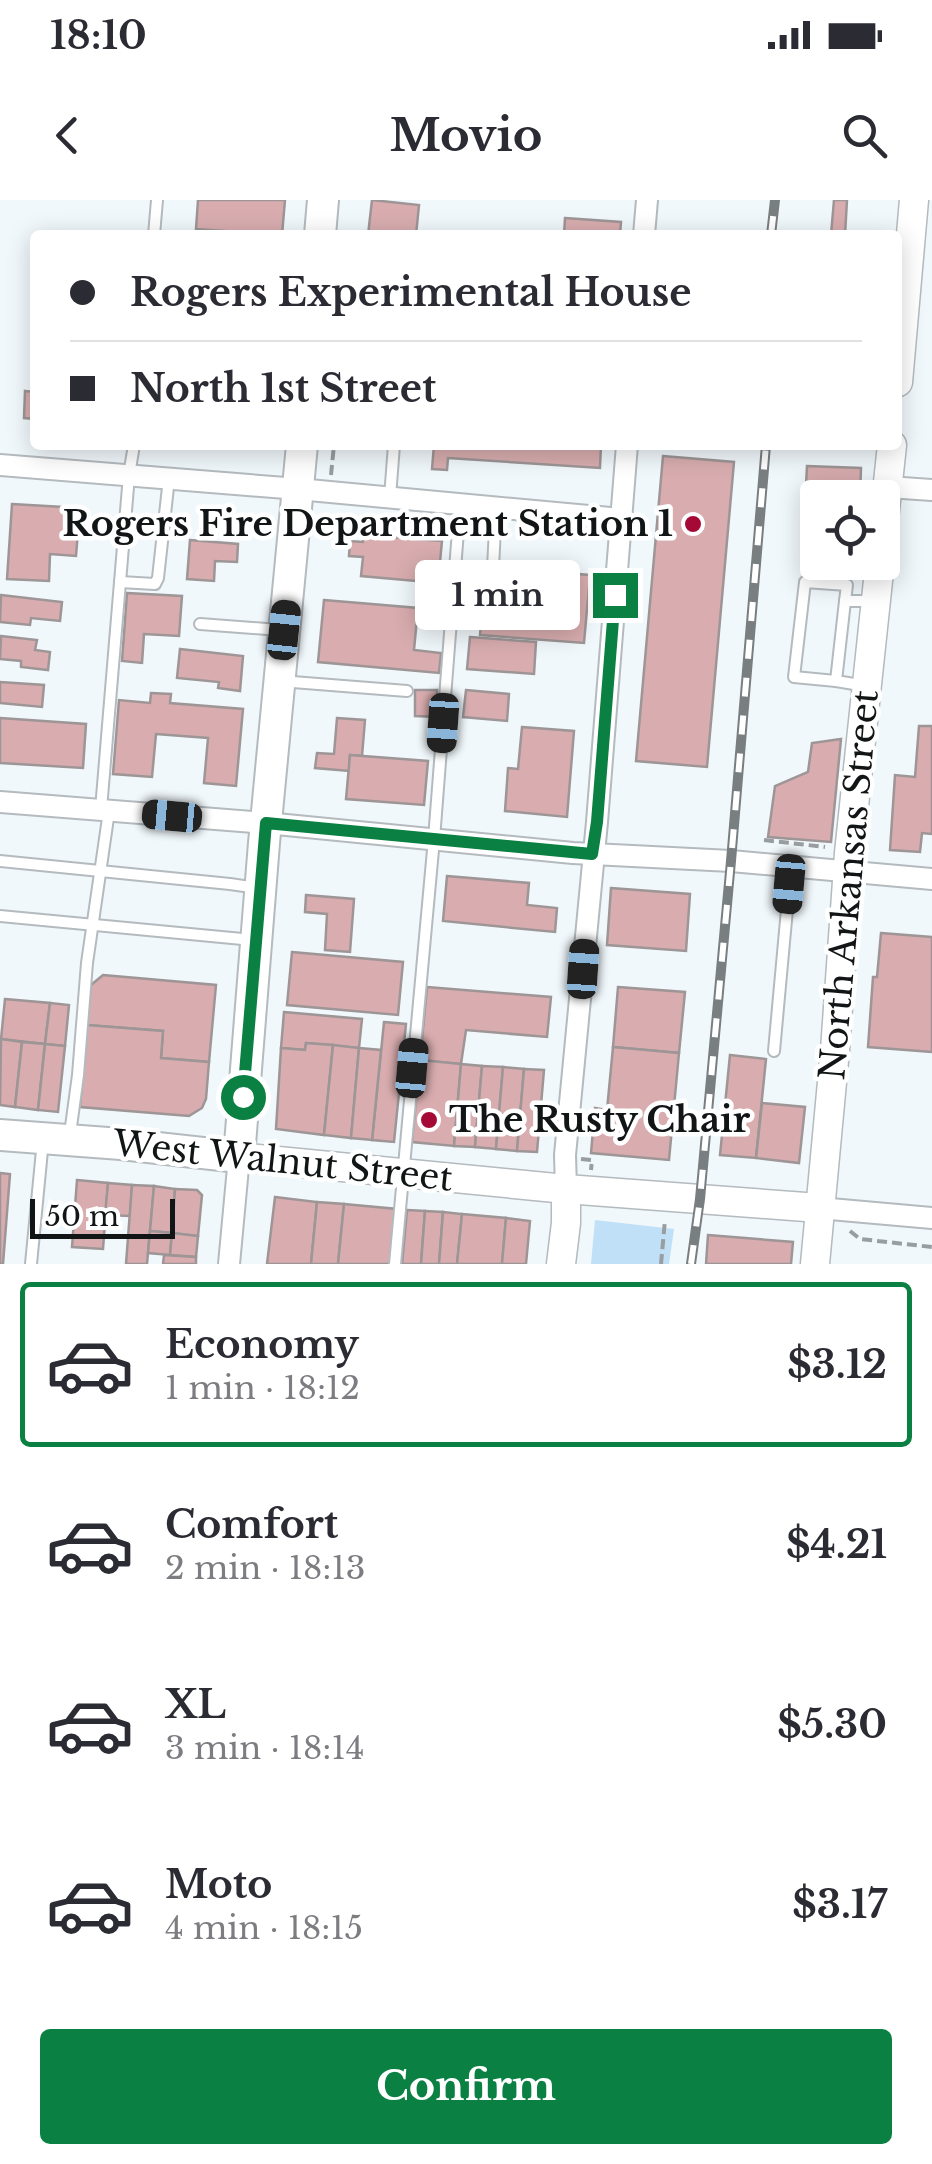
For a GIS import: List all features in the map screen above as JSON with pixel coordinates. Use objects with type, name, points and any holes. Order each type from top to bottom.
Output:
[{"type":"main road","points":[[320,230],[322,200]]},
{"type":"main road","points":[[239,1157],[302,450]]},
{"type":"main road","name":"West Walnut Street","points":[[0,1136],[239,1157]]},
{"type":"street","points":[[644,230],[647,200]]},
{"type":"street","points":[[902,336],[914,200]]},
{"type":"street","points":[[562,1264],[565,1155],[627,450]]},
{"type":"street","points":[[889,480],[892,450]]},
{"type":"street","points":[[0,465],[621,519]]},
{"type":"street","points":[[900,488],[932,490]]},
{"type":"street","name":"North Arkansas Street","points":[[815,1264],[835,1050],[840,859],[867,686],[878,580]]},
{"type":"street","points":[[0,802],[592,854],[791,866],[840,859],[932,880]]},
{"type":"street","points":[[229,1264],[239,1157]]},
{"type":"street","name":"West Walnut Street","points":[[239,1157],[566,1189],[820,1208]]},
{"type":"street","points":[[820,1208],[932,1218]]},
{"type":"lane","points":[[154,230],[157,200]]},
{"type":"lane","points":[[31,1264],[56,1140],[78,1075],[87,963],[101,871],[128,475],[133,450]]},
{"type":"lane","points":[[390,497],[394,450]]},
{"type":"lane","points":[[120,582],[155,584],[158,578],[169,478]]},
{"type":"lane","points":[[395,1264],[460,504]]},
{"type":"lane","points":[[452,607],[491,608],[496,507]]},
{"type":"lane","points":[[836,681],[847,584],[805,582],[794,677],[867,686]]},
{"type":"lane","points":[[845,600],[876,601]]},
{"type":"lane","points":[[200,624],[284,630]]},
{"type":"lane","points":[[280,681],[407,691]]},
{"type":"lane","points":[[0,861],[260,889]]},
{"type":"lane","points":[[774,1051],[791,866]]},
{"type":"lane","points":[[0,916],[256,940]]},
{"type":"path","points":[[330,482],[333,450]]},
{"type":"path","points":[[764,840],[840,859]]},
{"type":"path","points":[[650,1219],[666,1220],[661,1264]]},
{"type":"path","points":[[845,1226],[860,1238],[932,1247]]},
{"type":"shaded area","points":[[595,1220],[674,1229],[669,1264],[591,1264]]},
{"type":"building","points":[[198,200],[285,200],[282,230],[196,229]]},
{"type":"building","points":[[372,200],[419,205],[416,230],[369,230]]},
{"type":"building","points":[[834,200],[847,200],[845,230],[831,230]]},
{"type":"building","points":[[565,218],[621,222],[620,230],[564,230]]},
{"type":"building","points":[[25,391],[30,392],[30,419],[24,418]]},
{"type":"building","points":[[434,450],[601,450],[600,468],[448,458],[447,470],[432,469]]},
{"type":"building","points":[[663,456],[734,462],[707,767],[636,761]]},
{"type":"building","points":[[807,466],[861,468],[861,480],[806,480]]},
{"type":"building","points":[[12,504],[80,508],[76,556],[50,554],[49,581],[7,579]]},
{"type":"building","points":[[364,535],[442,541],[438,583],[361,576],[363,557],[349,556],[350,541],[363,542]]},
{"type":"building","points":[[190,540],[238,544],[237,562],[215,561],[214,581],[187,579]]},
{"type":"building","points":[[523,570],[590,575],[584,643],[480,635],[482,612],[519,616]]},
{"type":"building","points":[[127,593],[182,596],[179,636],[144,634],[142,663],[122,661]]},
{"type":"building","points":[[1,595],[62,602],[60,621],[31,618],[30,625],[0,622]]},
{"type":"building","points":[[324,600],[418,608],[414,650],[441,653],[439,673],[318,662]]},
{"type":"building","points":[[1,636],[37,640],[35,650],[50,652],[48,670],[21,667],[21,661],[0,659]]},
{"type":"building","points":[[470,637],[536,642],[534,674],[467,669]]},
{"type":"building","points":[[180,649],[243,656],[240,691],[218,688],[219,682],[177,678]]},
{"type":"building","points":[[0,682],[44,685],[42,707],[0,703]]},
{"type":"building","points":[[415,690],[437,690],[437,717],[415,716]]},
{"type":"building","points":[[466,690],[509,694],[507,721],[463,717]]},
{"type":"building","points":[[151,693],[171,694],[170,703],[243,709],[236,786],[204,783],[208,738],[156,734],[152,777],[113,774],[119,700],[150,703]]},
{"type":"building","points":[[0,718],[86,724],[83,768],[0,763]]},
{"type":"building","points":[[337,718],[365,720],[362,756],[350,755],[349,771],[315,768],[317,753],[334,754]]},
{"type":"building","points":[[919,726],[932,726],[932,834],[922,833],[920,852],[890,850],[895,775],[915,777]]},
{"type":"building","points":[[522,727],[574,731],[567,817],[505,811],[508,768],[518,769]]},
{"type":"building","points":[[841,739],[831,842],[768,837],[775,786],[808,772],[812,743]]},
{"type":"building","points":[[350,755],[428,761],[424,805],[346,799]]},
{"type":"building","points":[[447,876],[529,883],[527,905],[557,908],[555,932],[443,921]]},
{"type":"building","points":[[611,888],[690,894],[686,951],[607,945]]},
{"type":"building","points":[[306,895],[354,899],[350,952],[325,950],[327,914],[305,912]]},
{"type":"building","points":[[881,933],[932,937],[932,1052],[868,1047]]},
{"type":"building","points":[[292,952],[403,962],[398,1015],[287,1005]]},
{"type":"building","points":[[103,975],[216,985],[209,1062],[161,1058],[163,1031],[87,1025],[91,985]]},
{"type":"building","points":[[427,987],[551,997],[547,1037],[466,1030],[461,1064],[420,1060]]},
{"type":"building","points":[[618,987],[685,992],[679,1053],[613,1047]]},
{"type":"building","points":[[5,999],[50,1003],[45,1044],[1,1039]]},
{"type":"building","points":[[50,1003],[69,1005],[65,1046],[45,1044]]},
{"type":"building","points":[[284,1012],[362,1019],[359,1048],[306,1043],[305,1050],[281,1048]]},
{"type":"building","points":[[384,1022],[406,1024],[394,1142],[372,1140]]},
{"type":"building","points":[[87,1025],[163,1031],[161,1058],[209,1062],[202,1108],[189,1116],[80,1107]]},
{"type":"building","points":[[1,1039],[22,1042],[15,1107],[0,1105]]},
{"type":"building","points":[[22,1042],[45,1044],[38,1110],[15,1107]]},
{"type":"building","points":[[306,1043],[333,1045],[324,1135],[276,1129],[281,1048],[305,1050]]},
{"type":"building","points":[[45,1044],[65,1046],[58,1112],[38,1110]]},
{"type":"building","points":[[333,1045],[359,1048],[351,1138],[324,1135]]},
{"type":"building","points":[[613,1047],[679,1053],[669,1160],[591,1153],[595,1108],[607,1110]]},
{"type":"building","points":[[359,1048],[381,1050],[372,1140],[351,1138]]},
{"type":"building","points":[[730,1055],[766,1059],[756,1158],[720,1155]]},
{"type":"building","points":[[420,1060],[461,1064],[454,1146],[412,1142]]},
{"type":"building","points":[[461,1064],[482,1066],[475,1147],[454,1146]]},
{"type":"building","points":[[482,1066],[503,1067],[496,1149],[475,1147]]},
{"type":"building","points":[[503,1067],[524,1069],[517,1151],[496,1149]]},
{"type":"building","points":[[524,1069],[544,1070],[537,1152],[517,1151]]},
{"type":"building","points":[[762,1103],[805,1107],[799,1163],[756,1158]]},
{"type":"building","points":[[0,1173],[10,1174],[3,1264],[0,1264]]},
{"type":"building","points":[[77,1180],[108,1183],[103,1249],[72,1247]]},
{"type":"building","points":[[108,1183],[132,1185],[130,1216],[105,1215]]},
{"type":"building","points":[[132,1185],[154,1186],[147,1264],[126,1264]]},
{"type":"building","points":[[154,1186],[175,1189],[172,1233],[150,1231]]},
{"type":"building","points":[[175,1189],[197,1190],[202,1195],[198,1236],[172,1233]]},
{"type":"building","points":[[275,1197],[317,1202],[311,1264],[267,1264]]},
{"type":"building","points":[[317,1202],[344,1204],[338,1264],[311,1264]]},
{"type":"building","points":[[344,1204],[397,1209],[391,1264],[338,1264]]},
{"type":"building","points":[[407,1210],[425,1211],[421,1264],[402,1264]]},
{"type":"building","points":[[425,1211],[443,1212],[439,1264],[421,1264]]},
{"type":"building","points":[[443,1212],[462,1214],[457,1264],[439,1264]]},
{"type":"building","points":[[462,1214],[506,1218],[502,1264],[457,1264]]},
{"type":"building","points":[[506,1218],[530,1221],[526,1264],[502,1264]]},
{"type":"building","points":[[150,1231],[172,1233],[170,1255],[148,1253]]},
{"type":"building","points":[[172,1233],[198,1236],[196,1257],[170,1255]]},
{"type":"building","points":[[708,1235],[793,1242],[791,1264],[706,1264]]},
{"type":"building","points":[[164,1255],[196,1257],[196,1264],[163,1264]]},
{"type":"railway","points":[[772,230],[775,200]]},
{"type":"railway","points":[[691,1264],[731,861],[766,450]]},
{"type":"place","name":"Rogers Fire Department Station 1","points":[[693,524]]},
{"type":"place","name":"The Rusty Chair","points":[[429,1120]]},
{"type":"route","points":[[243,1097],[266,823],[592,854],[615,595]]}]
